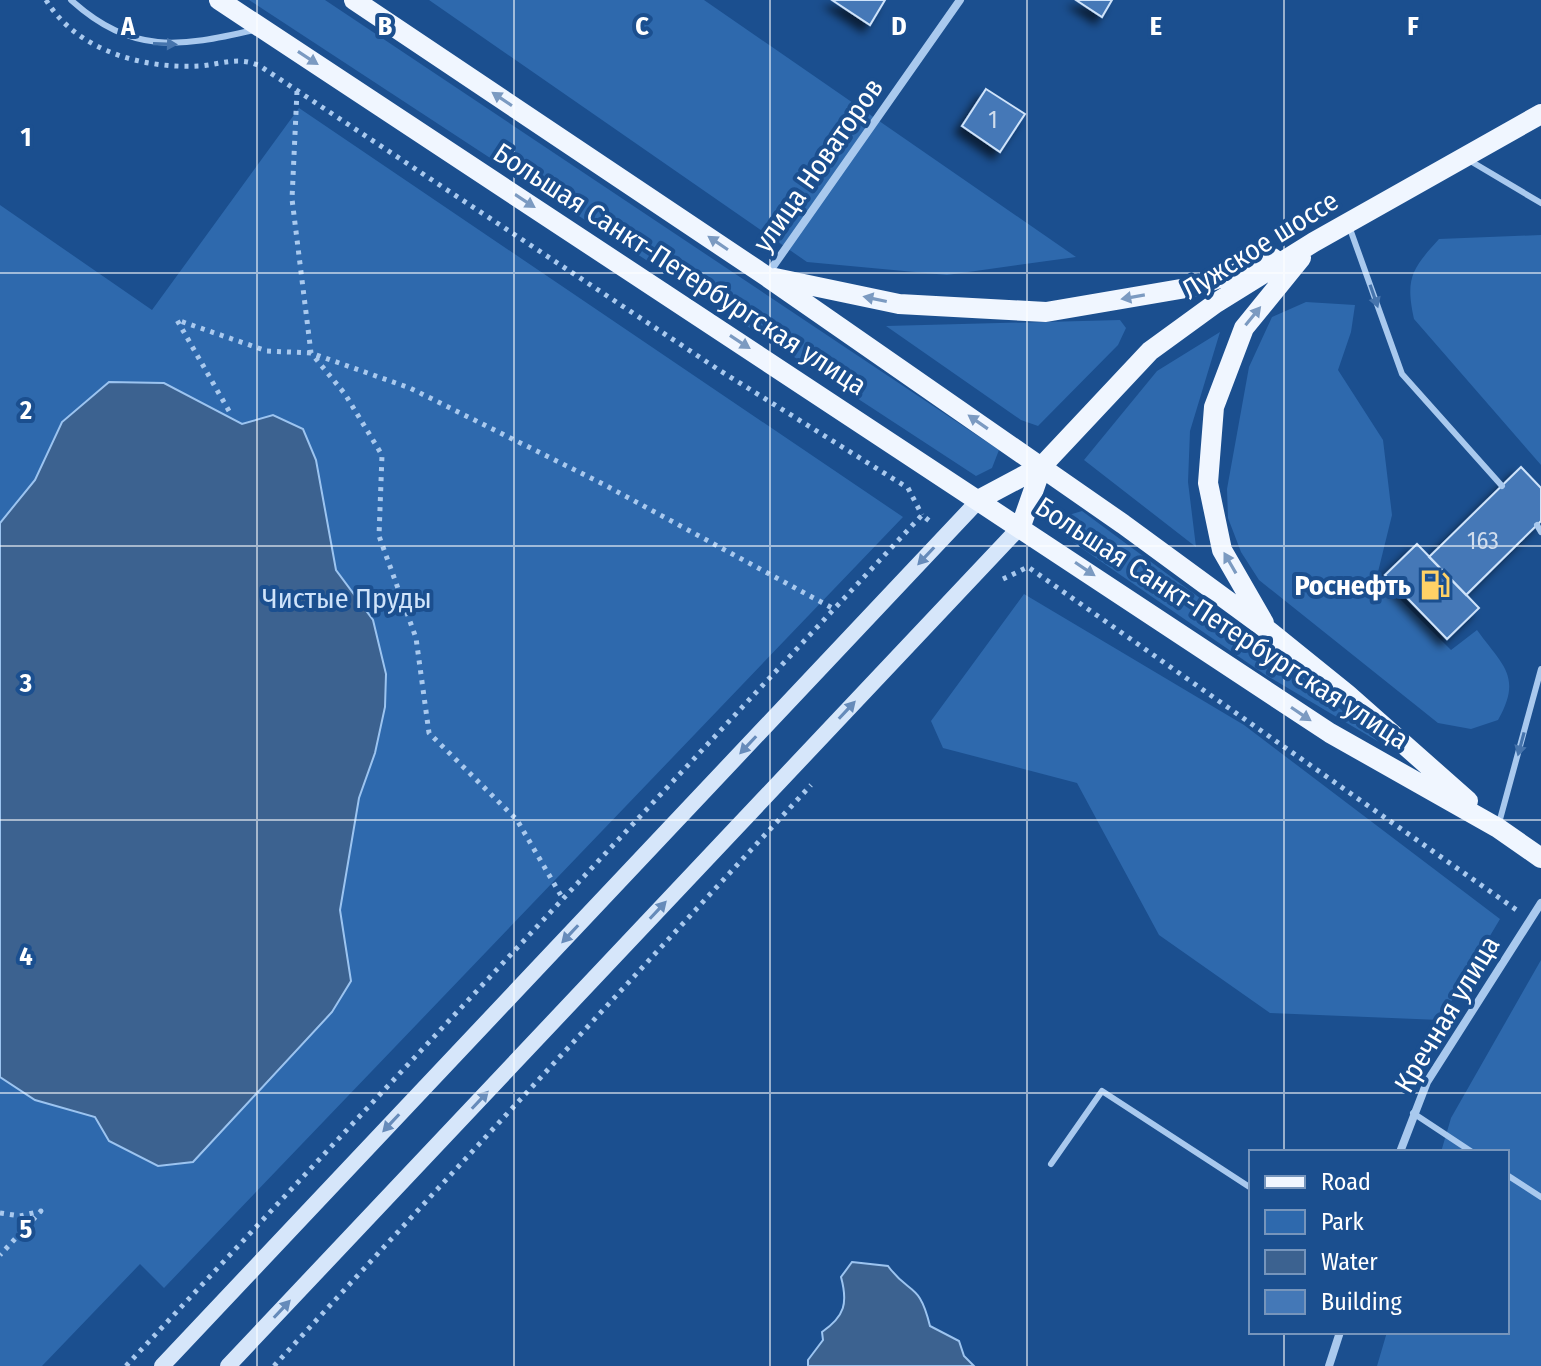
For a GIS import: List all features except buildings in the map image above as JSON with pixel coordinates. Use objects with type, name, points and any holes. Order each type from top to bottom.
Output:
[{"type":"main road","name":"Большая Санкт-Петербургская улица","points":[[219,0],[1021,526],[1330,733],[1498,828]]},
{"type":"main road","name":"Большая Санкт-Петербургская улица","points":[[354,0],[766,276],[1042,466],[1269,631],[1347,694],[1498,828]]},
{"type":"main road","name":"Лужское шоссе","points":[[980,499],[1042,466],[1150,351],[1216,303],[1348,222],[1541,114]]},
{"type":"main road","points":[[766,276],[899,304],[1046,312],[1198,286],[1314,242]]},
{"type":"main road","points":[[1269,631],[1222,550],[1208,483],[1214,407],[1244,328],[1314,242]]},
{"type":"main road","name":"Лужское шоссе","points":[[1021,526],[1042,466]]},
{"type":"main road","points":[[162,1366],[980,499]]},
{"type":"main road","points":[[228,1366],[1021,526]]},
{"type":"main road","points":[[1498,828],[1541,858]]},
{"type":"street","name":"улица Новаторов","points":[[766,276],[960,0]]},
{"type":"street","name":"Кречная улица","points":[[1401,1150],[1427,1082],[1541,903]]},
{"type":"street","points":[[1329,1366],[1339,1334]]},
{"type":"lane","points":[[71,0],[86,14],[121,34],[156,45],[192,44],[261,28]]},
{"type":"lane","points":[[1464,157],[1541,203]]},
{"type":"lane","points":[[1348,222],[1402,374],[1502,486]]},
{"type":"lane","points":[[1498,828],[1541,669]]},
{"type":"lane","points":[[1051,1164],[1102,1091],[1249,1187]]},
{"type":"lane","points":[[1413,1113],[1469,1150]]},
{"type":"lane","points":[[1509,1176],[1541,1197]]},
{"type":"path","points":[[46,0],[53,12],[113,54],[166,66],[245,59],[297,90],[719,370],[908,488],[922,515]]},
{"type":"path","points":[[297,90],[292,199],[311,353],[345,394],[382,455],[379,536],[416,638],[429,733],[517,820],[563,899]]},
{"type":"path","points":[[229,411],[177,320],[267,351],[311,353],[410,388],[603,484],[834,609]]},
{"type":"path","points":[[999,581],[1028,567],[1531,919]]},
{"type":"path","points":[[0,1213],[20,1216],[41,1211],[0,1255]]},
{"type":"green space","points":[[249,0],[325,0],[999,450],[992,468],[976,476]]},
{"type":"green space","points":[[429,0],[704,0],[1076,257],[947,275],[807,262]]},
{"type":"green space","name":"Чистые Пруды","points":[[299,108],[903,517],[164,1288],[140,1264],[42,1366],[0,1366],[0,205],[152,310]]},
{"type":"green space","points":[[1541,235],[1541,465],[1414,319],[1410,293],[1417,267],[1439,239]]},
{"type":"green space","points":[[1306,302],[1355,305],[1351,332],[1338,370],[1383,440],[1392,515],[1377,576],[1451,650],[1477,630],[1501,662],[1509,681],[1509,692],[1498,720],[1471,729],[1438,723],[1259,580],[1241,552],[1228,518],[1227,489],[1249,367],[1272,317]]},
{"type":"green space","points":[[1120,320],[1126,328],[1118,345],[1038,426],[1021,420],[886,326]]},
{"type":"green space","points":[[1220,332],[1190,431],[1188,482],[1196,547],[1084,460],[1157,371]]},
{"type":"green space","points":[[1082,511],[1277,655],[1379,742],[1264,674],[1064,536],[1062,517]]},
{"type":"green space","points":[[1024,594],[1244,725],[1500,919],[1440,1020],[1270,1013],[1159,935],[1077,783],[943,748],[931,721]]},
{"type":"green space","points":[[1541,960],[1541,1366],[1377,1366],[1386,1334],[1509,1334],[1509,1150],[1442,1150],[1451,1118]]},
{"type":"water","points":[[109,382],[164,383],[242,424],[273,415],[303,429],[316,460],[336,570],[373,620],[386,674],[385,707],[375,753],[359,798],[340,910],[351,981],[332,1012],[193,1162],[158,1166],[109,1141],[95,1117],[35,1100],[0,1077],[0,523],[35,480],[62,422]]},
{"type":"water","points":[[852,1262],[888,1266],[918,1295],[930,1326],[959,1341],[964,1356],[974,1366],[808,1366],[808,1360],[823,1340],[822,1332],[836,1320],[843,1308],[841,1277]]},
{"type":"place","name":"Роснефть","points":[[1435,585]]}]
